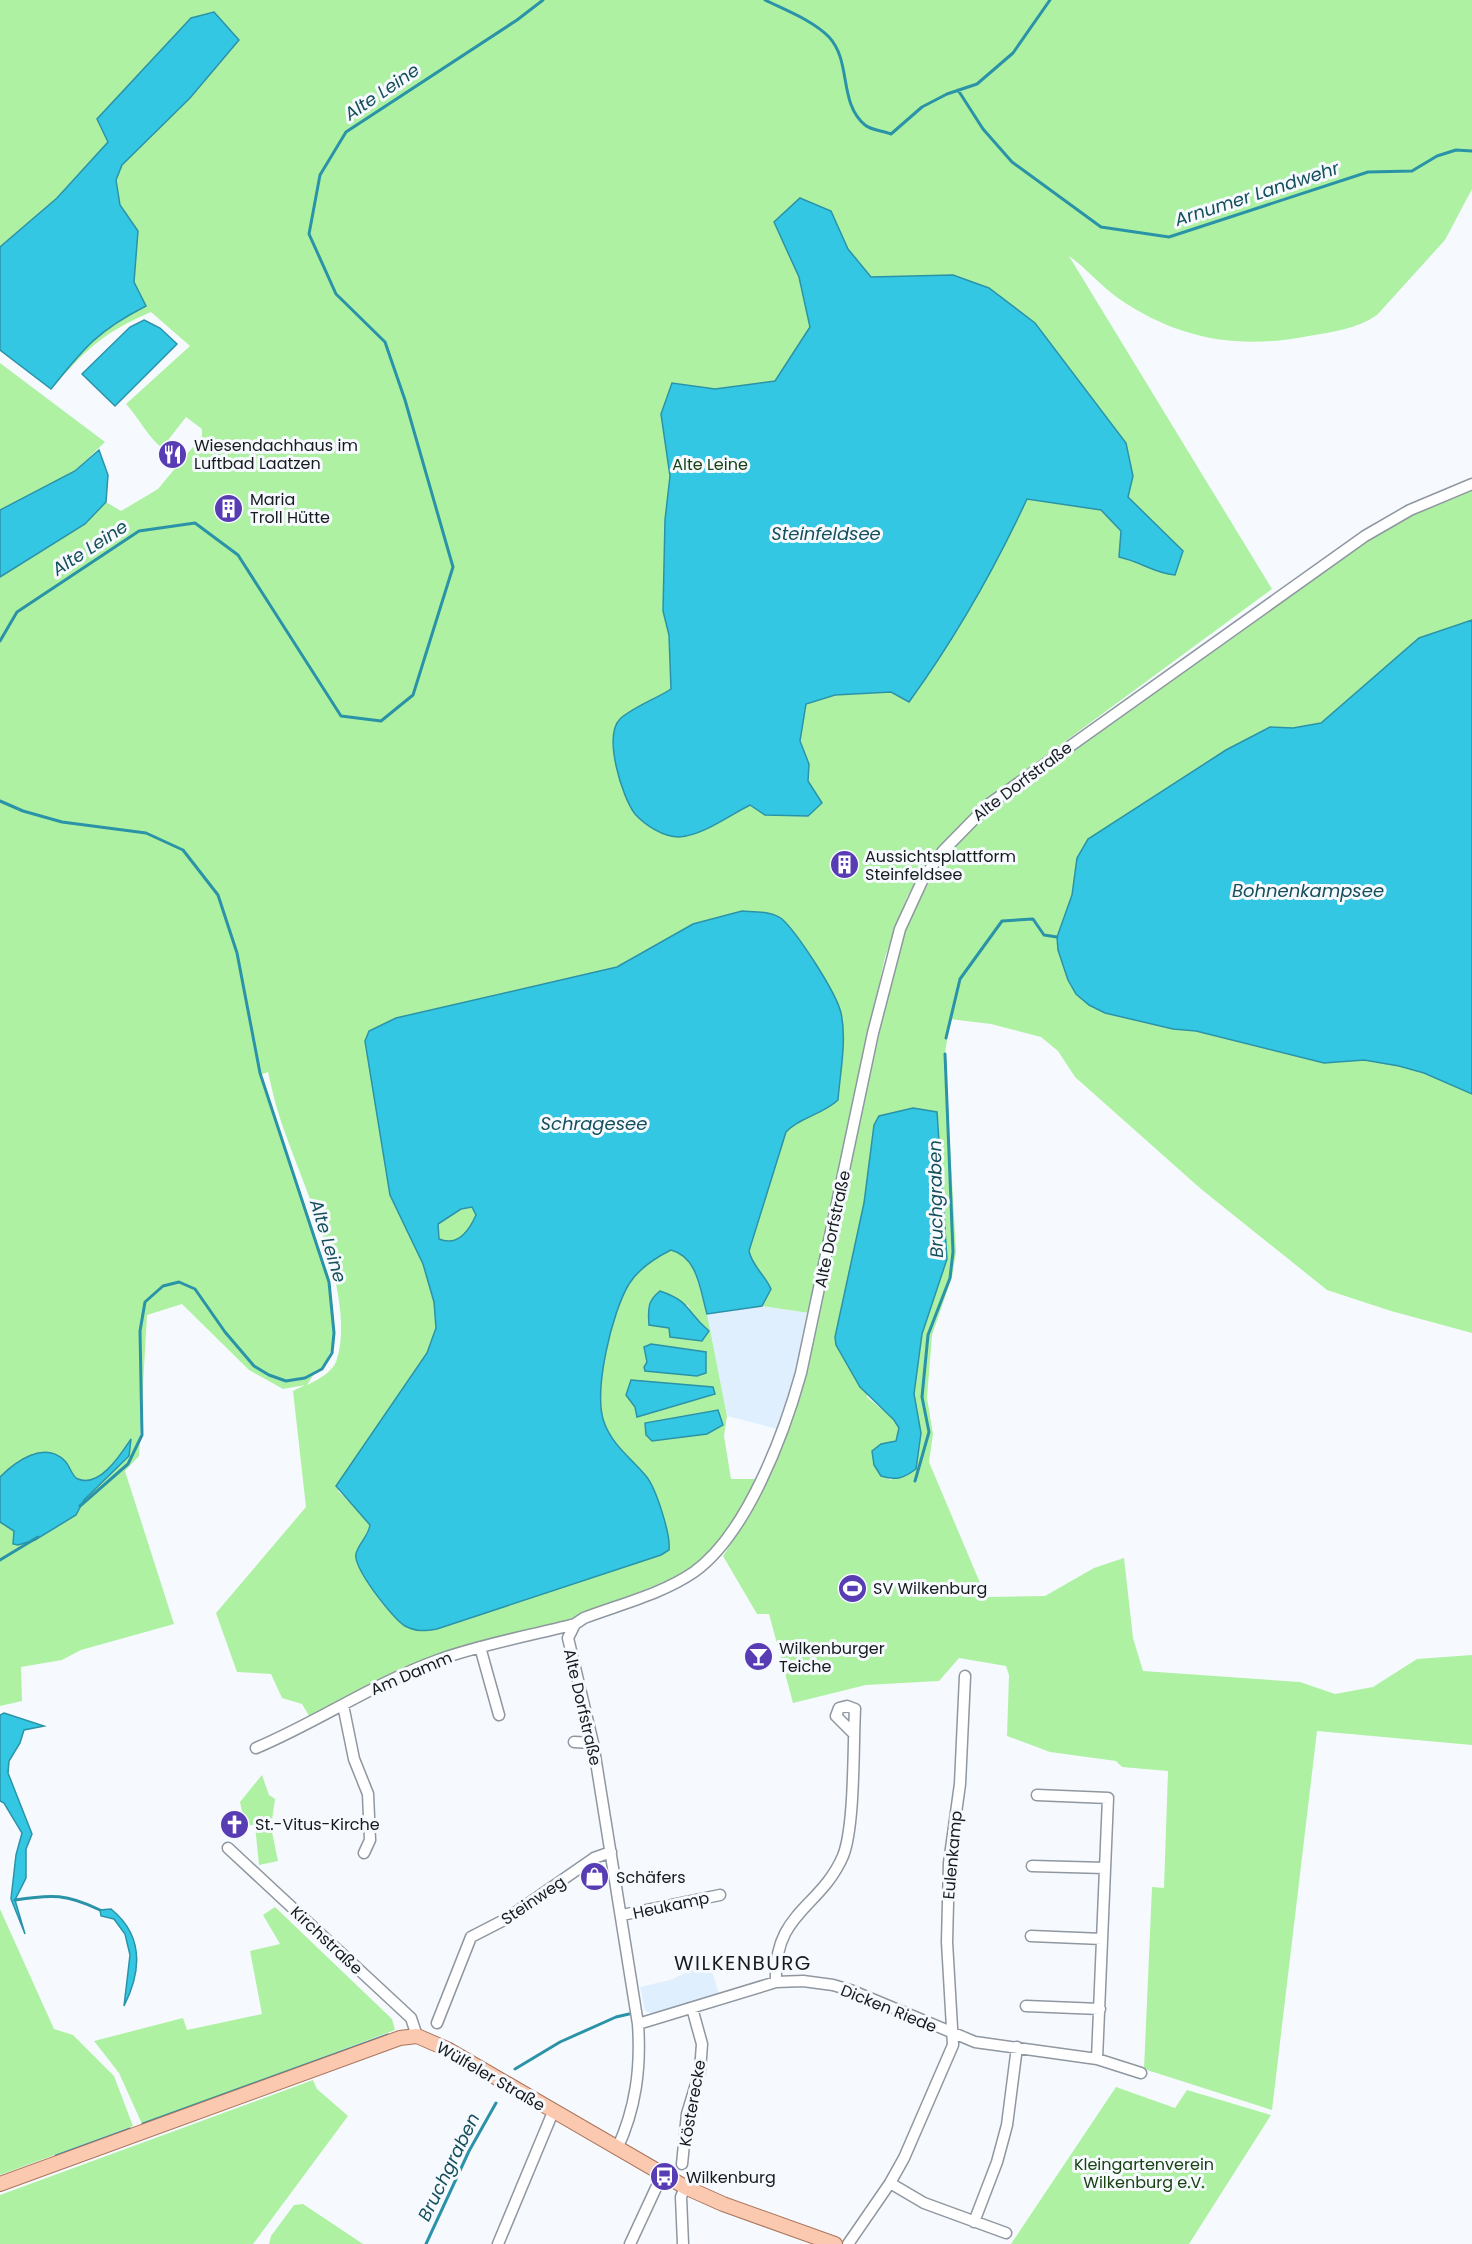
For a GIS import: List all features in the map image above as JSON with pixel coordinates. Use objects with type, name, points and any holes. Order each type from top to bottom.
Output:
[{"type":"main road","name":"Wülfeler Straße","points":[[0,2184],[400,2038],[417,2036],[447,2049],[685,2187],[723,2204],[834,2244]]},
{"type":"street","name":"Alte Dorfstraße","points":[[617,2149],[631,2112],[638,2084],[640,2057],[638,2024],[593,1743],[584,1696],[568,1647],[568,1638],[575,1624],[584,1617],[665,1588],[705,1563],[729,1538],[761,1478],[794,1400],[891,958],[912,900],[943,851],[989,804],[1365,536],[1410,510],[1472,484]]},
{"type":"street","name":"Am Damm","points":[[256,1748],[316,1721],[343,1705],[436,1660],[575,1624]]},
{"type":"street","points":[[541,1632],[554,1634],[568,1647]]},
{"type":"street","points":[[480,1647],[499,1715]]},
{"type":"street","name":"Eulenkamp","points":[[954,2034],[947,1942],[949,1863],[960,1784],[965,1676]]},
{"type":"street","points":[[343,1705],[354,1759],[368,1794],[370,1840],[364,1853]]},
{"type":"street","points":[[776,1982],[776,1955],[781,1938],[790,1923],[837,1868],[844,1854],[848,1838],[854,1734]]},
{"type":"street","points":[[574,1742],[593,1743]]},
{"type":"street","points":[[1037,1795],[1108,1798],[1097,2060]]},
{"type":"street","name":"Kirchstraße","points":[[228,1848],[411,2018],[417,2036]]},
{"type":"street","name":"Steinweg","points":[[437,2023],[471,1937],[506,1919],[594,1858],[611,1852]]},
{"type":"street","points":[[1032,1866],[1105,1868]]},
{"type":"street","name":"Heukamp","points":[[622,1915],[720,1894]]},
{"type":"street","points":[[1031,1936],[1102,1939]]},
{"type":"street","name":"Dicken Riede","points":[[638,2024],[776,1982],[803,1981],[833,1985],[975,2042],[1097,2060],[1141,2073]]},
{"type":"street","points":[[1026,2006],[1100,2009]]},
{"type":"street","name":"Kösterecke","points":[[682,2164],[687,2114],[700,2071],[702,2044],[692,2008]]},
{"type":"street","points":[[848,2244],[890,2183],[953,2045],[954,2034]]},
{"type":"street","points":[[974,2222],[997,2162],[1006,2125],[1017,2047]]},
{"type":"street","points":[[498,2244],[553,2112]]},
{"type":"street","points":[[630,2244],[662,2175]]},
{"type":"street","points":[[890,2183],[924,2203],[1006,2233]]},
{"type":"street","points":[[683,2244],[681,2197],[685,2187]]},
{"type":"shaded area","points":[[762,1306],[809,1313],[794,1381],[777,1429],[727,1416],[707,1314]]},
{"type":"shaded area","points":[[709,1962],[719,1994],[653,2014],[645,2011],[640,1987],[670,1980]]},
{"type":"green space","name":"Alte Leine","points":[[0,0],[1472,0],[1472,189],[1445,240],[1377,315],[1361,324],[1344,329],[1283,340],[1258,342],[1209,338],[1186,332],[1140,312],[1111,293],[1069,256],[1272,589],[988,798],[938,848],[917,879],[907,897],[885,957],[809,1313],[762,1306],[771,1289],[749,1251],[786,1132],[838,1100],[843,1042],[693,924],[617,967],[396,1018],[369,1031],[365,1041],[390,1195],[423,1264],[434,1302],[436,1328],[427,1353],[338,1491],[365,1517],[370,1525],[356,1555],[357,1564],[383,1605],[647,1478],[621,1452],[606,1428],[601,1403],[602,1368],[609,1332],[629,1285],[648,1264],[671,1250],[683,1253],[692,1263],[707,1314],[727,1416],[724,1436],[731,1479],[756,1479],[726,1534],[698,1563],[674,1578],[563,1622],[451,1651],[311,1719],[302,1704],[282,1698],[271,1674],[237,1672],[216,1613],[306,1507],[293,1391],[305,1385],[283,1389],[249,1370],[182,1304],[147,1315],[139,1456],[125,1471],[174,1624],[81,1650],[62,1660],[21,1667],[22,1701],[0,1706],[0,529],[97,512],[106,502],[121,511],[158,489],[202,436],[202,429],[186,417],[162,448],[126,404],[190,346],[151,312],[107,335],[74,363],[51,389],[0,350]],"holes":[[[268,1072],[287,1139],[323,1235],[339,1301],[341,1332],[337,1359],[321,1378],[307,1385],[314,1374],[322,1369],[334,1344],[329,1282],[260,1075]],[[688,1305],[702,1341],[670,1337],[670,1328],[649,1325],[648,1306]],[[651,1344],[706,1352],[667,1372],[646,1371],[644,1347]],[[631,1380],[713,1387],[637,1417],[635,1406],[626,1395]],[[718,1410],[722,1424],[707,1434],[652,1441]]]},
{"type":"green space","points":[[0,363],[105,442],[75,471],[0,510]]},
{"type":"green space","points":[[1472,490],[1472,620],[1419,638],[1321,723],[1293,729],[1270,727],[1226,750],[1088,839],[1077,858],[1072,895],[1057,937],[1068,980],[1076,994],[1089,1005],[1105,1013],[1173,1029],[1196,1031],[1324,1063],[1364,1060],[1399,1066],[1424,1073],[1472,1094],[1472,1333],[1391,1311],[1327,1290],[1201,1189],[1075,1077],[1058,1051],[1041,1037],[991,1024],[950,1019],[945,1054],[956,1252],[952,1277],[932,1335],[927,1398],[933,1434],[929,1462],[986,1597],[1045,1596],[1094,1568],[1124,1558],[1133,1638],[1143,1671],[1300,1682],[1335,1694],[1373,1687],[1417,1659],[1472,1655],[1472,1745],[1317,1731],[1272,2110],[1144,2069],[1152,1887],[1164,1888],[1168,1771],[1122,1767],[1116,1761],[1050,1752],[1007,1736],[1009,1675],[1006,1666],[959,1658],[939,1681],[866,1685],[793,1703],[769,1614],[757,1614],[723,1556],[742,1526],[766,1479],[798,1400],[895,961],[913,913],[936,872],[965,835],[1002,799],[1368,539],[1413,513]],"holes":[[[874,1125],[947,1259],[922,1334],[914,1394],[921,1433],[891,1480],[881,1476],[874,1465],[881,1444],[896,1441],[899,1428],[894,1420],[867,1397],[864,1203]]]},
{"type":"green space","points":[[472,1207],[476,1215],[462,1236],[452,1241],[439,1239],[438,1224],[461,1209]]},
{"type":"green space","points":[[262,1775],[269,1795],[275,1799],[271,1827],[278,1861],[259,1865],[255,1825],[245,1825],[240,1802]]},
{"type":"green space","points":[[275,1907],[392,2019],[395,2030],[142,2124],[119,2073],[94,2041],[183,2018],[187,2030],[262,2014],[250,1951],[280,1944],[263,1915]]},
{"type":"green space","points":[[0,1909],[54,2029],[73,2035],[114,2076],[133,2126],[0,2175]]},
{"type":"green space","points":[[313,2080],[317,2089],[348,2116],[253,2244],[0,2244],[0,2195]]},
{"type":"green space","name":"Kleingartenverein Wilkenburg e.V.","points":[[1116,2087],[1175,2108],[1187,2090],[1271,2115],[1189,2244],[1011,2244]]},
{"type":"green space","points":[[303,2204],[363,2244],[269,2244],[271,2236],[294,2205]]},
{"type":"water","points":[[214,12],[239,40],[190,98],[122,165],[116,180],[120,205],[138,231],[134,282],[146,306],[103,332],[73,362],[51,389],[0,350],[0,247],[57,198],[108,142],[97,119],[191,18]]},
{"type":"water","name":"Steinfeldsee","points":[[800,198],[831,211],[848,249],[871,277],[953,275],[989,288],[1035,323],[1126,443],[1133,476],[1128,497],[1183,551],[1175,575],[1160,572],[1119,557],[1121,531],[1101,510],[1027,499],[973,603],[943,653],[909,702],[891,692],[835,695],[806,704],[800,741],[809,764],[808,781],[822,803],[808,816],[765,815],[750,805],[697,833],[688,836],[673,836],[661,833],[649,826],[635,814],[630,806],[616,766],[613,739],[615,727],[620,719],[671,689],[669,635],[663,611],[665,520],[670,476],[661,414],[672,383],[715,389],[775,381],[810,327],[799,277],[774,222]]},
{"type":"water","points":[[144,320],[160,328],[177,344],[115,406],[82,374],[130,327]]},
{"type":"water","points":[[99,450],[108,475],[106,502],[85,524],[0,577],[0,510],[75,471]]},
{"type":"water","name":"Bohnenkampsee","points":[[1472,620],[1472,1094],[1424,1073],[1399,1066],[1364,1060],[1324,1063],[1196,1031],[1173,1029],[1105,1013],[1089,1005],[1076,994],[1068,980],[1058,950],[1057,937],[1072,895],[1077,858],[1088,839],[1226,750],[1270,727],[1293,728],[1321,723],[1419,638]]},
{"type":"water","name":"Schragesee","points":[[742,911],[768,913],[782,919],[806,950],[838,1004],[843,1023],[843,1045],[838,1100],[786,1132],[749,1251],[771,1289],[762,1306],[707,1314],[700,1285],[692,1267],[680,1254],[671,1250],[642,1268],[629,1284],[616,1313],[603,1372],[601,1408],[604,1422],[617,1444],[650,1482],[665,1523],[669,1550],[661,1555],[437,1629],[409,1628],[383,1604],[361,1570],[356,1554],[370,1525],[336,1486],[427,1353],[436,1328],[434,1302],[423,1264],[390,1195],[365,1041],[369,1031],[396,1018],[617,967],[693,924]],"holes":[[[472,1207],[476,1215],[462,1236],[452,1241],[439,1239],[438,1224],[461,1209]]]},
{"type":"water","points":[[913,1108],[937,1112],[947,1259],[922,1334],[914,1394],[921,1433],[916,1469],[904,1476],[891,1478],[881,1476],[874,1465],[872,1451],[881,1444],[896,1441],[899,1428],[894,1420],[860,1387],[836,1345],[835,1337],[864,1203],[874,1125],[879,1116]]},
{"type":"water","points":[[660,1291],[683,1303],[709,1331],[702,1341],[670,1337],[669,1328],[649,1325],[649,1306]]},
{"type":"water","points":[[651,1344],[706,1352],[706,1373],[697,1376],[645,1371],[644,1367],[647,1362],[644,1347]]},
{"type":"water","points":[[631,1380],[713,1387],[715,1394],[637,1417],[635,1407],[626,1395]]},
{"type":"water","points":[[718,1410],[723,1425],[707,1434],[652,1441],[646,1435],[645,1423]]},
{"type":"water","points":[[131,1439],[129,1456],[84,1500],[76,1515],[35,1540],[18,1545],[13,1544],[14,1531],[0,1522],[0,1477],[6,1471],[30,1456],[48,1453],[57,1455],[65,1461],[76,1478],[94,1479],[109,1468]]},
{"type":"water","points":[[4,1713],[44,1726],[24,1730],[20,1743],[9,1761],[8,1773],[32,1834],[26,1849],[26,1878],[15,1900],[25,1934],[11,1899],[16,1855],[22,1833],[4,1803],[0,1801],[0,1715]]},
{"type":"water","points":[[111,1909],[129,1930],[136,1954],[134,1979],[124,2006],[130,1955],[125,1934],[114,1919],[101,1916],[100,1910]]},
{"type":"waterway","name":"Alte Leine","points":[[0,641],[17,612],[139,531],[195,523],[238,555],[341,716],[381,721],[413,695],[453,567],[405,400],[385,342],[336,294],[309,234],[320,175],[346,132],[517,20],[543,0]]},
{"type":"waterway","name":"Alte Leine","points":[[765,0],[807,21],[829,37],[841,58],[851,105],[857,116],[868,127],[891,134],[922,107],[947,94],[977,84],[1013,53],[1050,0]]},
{"type":"waterway","name":"Arnumer Landwehr","points":[[958,90],[983,129],[1012,162],[1101,227],[1169,237],[1368,172],[1412,171],[1437,156],[1456,150],[1472,151]]},
{"type":"waterway","name":"Alte Leine","points":[[0,801],[23,811],[62,822],[146,833],[183,850],[218,895],[237,953],[260,1073],[329,1282],[334,1333],[332,1353],[322,1369],[305,1378],[286,1381],[254,1366],[225,1332],[195,1289],[179,1282],[163,1286],[145,1302],[140,1331],[142,1435],[128,1464],[80,1506]]},
{"type":"waterway","name":"Bruchgraben","points":[[946,1038],[960,979],[1002,921],[1033,919],[1044,935],[1057,937]]},
{"type":"waterway","name":"Bruchgraben","points":[[915,1481],[929,1432],[922,1397],[928,1335],[950,1278],[953,1252],[945,1054]]},
{"type":"waterway","name":"Alte Leine","points":[[0,1560],[38,1537]]},
{"type":"waterway","points":[[15,1900],[49,1896],[68,1898],[100,1910]]},
{"type":"waterway","name":"Bruchgraben","points":[[515,2069],[560,2042],[616,2017],[629,2014]]},
{"type":"waterway","points":[[143,2124],[388,2035]]},
{"type":"waterway","name":"Bruchgraben","points":[[426,2244],[469,2151],[496,2103]]},
{"type":"waterway","points":[[56,2156],[130,2129]]},
{"type":"place","name":"Wiesendachhaus im Luftbad Laatzen","points":[[173,454]]},
{"type":"place","name":"Maria Troll Hütte","points":[[229,508]]},
{"type":"place","name":"Aussichtsplattform Steinfeldsee","points":[[844,865]]},
{"type":"place","name":"SV Wilkenburg","points":[[852,1588]]},
{"type":"place","name":"Wilkenburger Teiche","points":[[758,1657]]},
{"type":"place","name":"St.-Vitus-Kirche","points":[[234,1824]]},
{"type":"place","name":"Schäfers","points":[[595,1877]]},
{"type":"place","name":"Wilkenburg","points":[[665,2177]]},
{"type":"district","name":"WILKENBURG","points":[[743,1963]]}]
